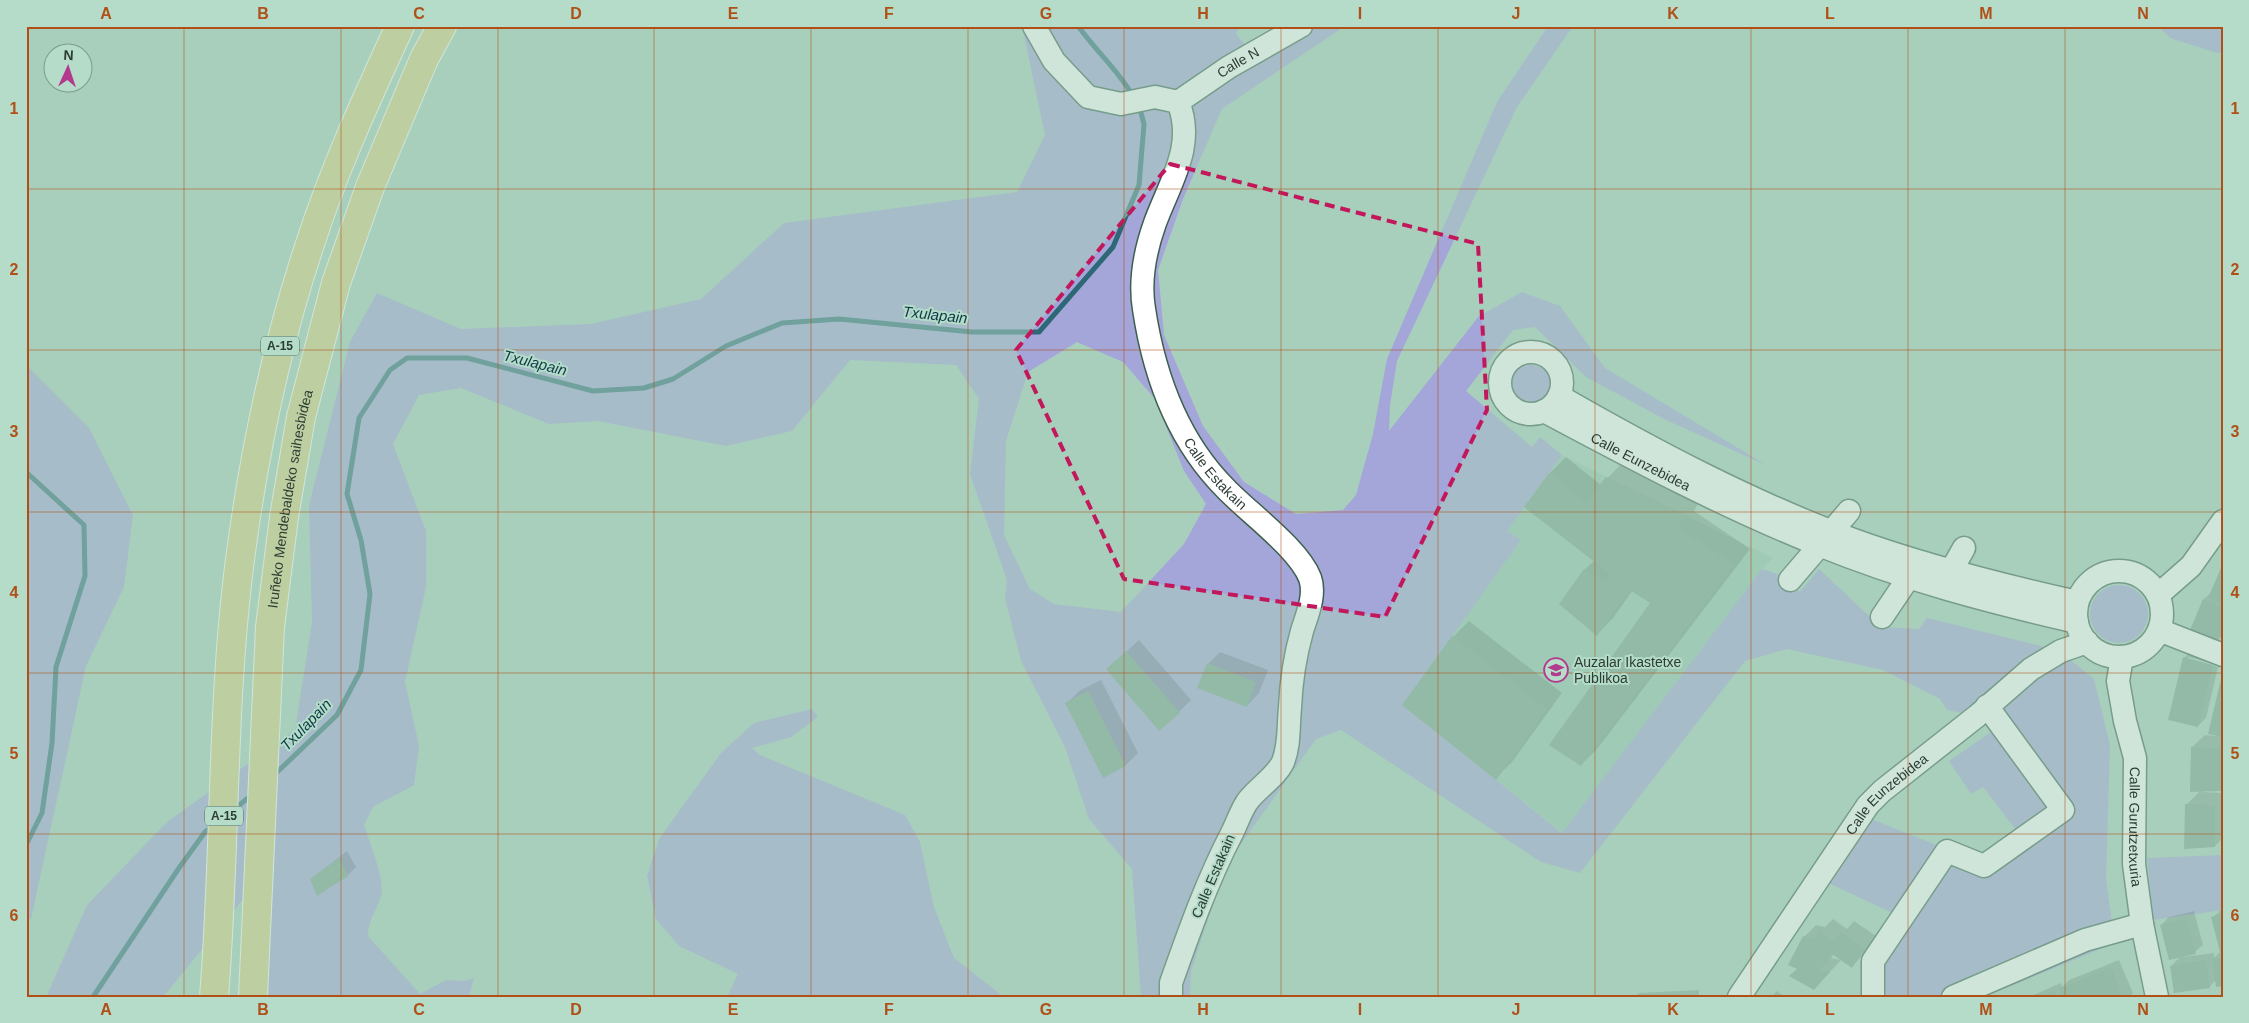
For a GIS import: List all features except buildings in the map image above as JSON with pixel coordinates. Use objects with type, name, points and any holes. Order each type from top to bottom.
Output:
[{"type":"highway","name":"A-15","points":[[214,997],[218,946],[229,685],[241,553],[257,455],[280,348],[310,243],[354,126],[400,26]]},
{"type":"highway","name":"Iruñeko Mendebaldeko saihesbidea","points":[[253,997],[270,627],[284,517],[301,417],[336,283],[370,187],[424,59],[442,26]]},
{"type":"street","points":[[1034,26],[1054,61],[1088,96],[1122,104],[1155,97],[1178,102]]},
{"type":"street","name":"Calle N","points":[[1178,102],[1228,68],[1301,26]]},
{"type":"street","name":"Calle Estakain","points":[[1171,990],[1220,856],[1247,802],[1282,764],[1289,744],[1290,707],[1296,652],[1312,598],[1310,579],[1299,561],[1272,532],[1226,489],[1198,457],[1174,414],[1150,345],[1140,289],[1145,255],[1155,223],[1181,158],[1185,135],[1183,115],[1178,102]]},
{"type":"street","name":"Calle Eunzebidea","points":[[1551,403],[1668,478],[1826,539],[1909,577],[1988,601],[2077,612]]},
{"type":"street","points":[[1790,580],[1849,511]]},
{"type":"street","points":[[2158,595],[2191,566],[2223,521]]},
{"type":"street","name":"Calle Eunzebidea","points":[[1826,539],[1951,571],[2077,612]]},
{"type":"street","points":[[1951,571],[1964,548]]},
{"type":"street","points":[[2115,571],[2128,572],[2140,576],[2150,584],[2158,595],[2162,618],[2159,630],[2144,649],[2122,657],[2109,656],[2096,651],[2086,642],[2077,612],[2083,590],[2091,581],[2102,574],[2115,571]]},
{"type":"street","points":[[1882,617],[1909,577]]},
{"type":"street","points":[[2159,630],[2223,655]]},
{"type":"street","name":"Calle Eunzebidea","points":[[1738,997],[1868,805],[1882,791],[2031,669],[2061,651],[2086,642]]},
{"type":"street","name":"Calle Gurutzetxuria","points":[[2122,657],[2118,681],[2125,721],[2135,758],[2134,864],[2142,924],[2157,997]]},
{"type":"street","points":[[1873,997],[1873,961],[1947,851],[1984,866],[2063,810],[1987,706]]},
{"type":"street","points":[[1953,997],[2085,940],[2142,924]]},
{"type":"highlighted area","points":[[1170,164],[1478,244],[1487,410],[1385,617],[1124,579],[1016,350]]},
{"type":"shaded area","points":[[1022,26],[1239,26],[1236,34],[1251,51],[1293,26],[1345,26],[1222,109],[1183,199],[1158,270],[1164,335],[1203,426],[1244,482],[1296,514],[1343,510],[1356,495],[1373,434],[1387,359],[1497,102],[1548,26],[1573,26],[1517,107],[1397,361],[1390,405],[1389,431],[1479,316],[1522,292],[1560,306],[1605,368],[1768,466],[1664,419],[1586,377],[1535,327],[1513,330],[1466,391],[1532,447],[1540,437],[1562,455],[1507,531],[1521,540],[1403,705],[1562,833],[1762,569],[1777,574],[1800,592],[1819,569],[1881,627],[1919,629],[1927,618],[2061,651],[1977,716],[1947,710],[1940,699],[1883,670],[1787,649],[1745,661],[1580,873],[1541,862],[1341,730],[1316,739],[1226,865],[1191,971],[1190,997],[1141,997],[1132,869],[1089,819],[1065,747],[1021,661],[1005,598],[1007,580],[970,474],[979,399],[956,365],[850,360],[792,431],[726,446],[598,421],[549,424],[461,388],[419,395],[393,444],[426,531],[426,587],[405,682],[419,746],[414,785],[373,807],[364,825],[379,871],[382,889],[369,925],[368,936],[420,994],[446,980],[464,981],[474,978],[469,997],[266,997],[272,864],[163,997],[46,997],[87,905],[167,822],[295,730],[312,622],[309,505],[350,342],[377,293],[461,329],[591,324],[701,299],[784,223],[1017,192],[1045,135]],"holes":[[[1077,342],[1123,362],[1155,399],[1184,471],[1206,504],[1184,544],[1121,612],[1054,604],[1030,589],[1004,535],[1006,441],[1028,372]]]},
{"type":"shaded area","points":[[2158,26],[2223,26],[2223,52],[2217,53],[2170,38]]},
{"type":"shaded area","points":[[26,365],[89,428],[133,515],[124,587],[86,666],[31,919],[26,919]]},
{"type":"shaded area","points":[[1530,365],[1545,371],[1551,386],[1545,401],[1530,407],[1515,401],[1509,386],[1515,371]]},
{"type":"shaded area","name":"Auzalar Ikastetxe Publikoa","points":[[1562,455],[1773,558],[1762,569],[1563,833],[1402,705],[1521,540],[1507,531]]},
{"type":"shaded area","points":[[2113,585],[2125,585],[2140,593],[2148,608],[2148,620],[2140,635],[2125,643],[2113,643],[2098,635],[2090,620],[2090,608],[2098,593]]},
{"type":"shaded area","points":[[2068,658],[2094,679],[2110,745],[2106,879],[2115,943],[1984,997],[1865,997],[1897,915],[1828,883],[1871,819],[1939,846],[1985,875],[2072,812],[1997,710],[2031,677]]},
{"type":"shaded area","points":[[812,709],[818,717],[791,737],[752,748],[760,755],[905,815],[920,842],[934,907],[954,958],[1004,997],[727,997],[738,974],[679,946],[656,919],[647,876],[659,839],[721,753],[754,723]]},
{"type":"shaded area","points":[[2001,725],[2063,810],[2023,839],[1983,787],[1971,794],[1949,761]]},
{"type":"shaded area","points":[[2223,855],[2223,910],[2153,920],[2147,858]]},
{"type":"waterway","name":"Txulapain","points":[[1078,26],[1121,78],[1133,96]]},
{"type":"waterway","name":"Txulapain","points":[[273,776],[337,715],[361,670],[370,594],[361,540],[347,494],[359,418],[390,370],[407,358],[467,358],[593,391],[644,388],[673,379],[726,346],[782,323],[839,319],[972,332],[1039,332],[1113,247],[1139,185],[1144,124],[1139,105]]},
{"type":"waterway","points":[[26,472],[84,525],[85,576],[56,667],[52,743],[42,813],[26,845]]},
{"type":"waterway","name":"Txulapain","points":[[233,810],[252,795]]},
{"type":"waterway","name":"Txulapain","points":[[93,997],[179,868],[205,832],[213,826]]},
{"type":"place","name":"Auzalar Ikastetxe Publikoa","points":[[1556,670]]}]
